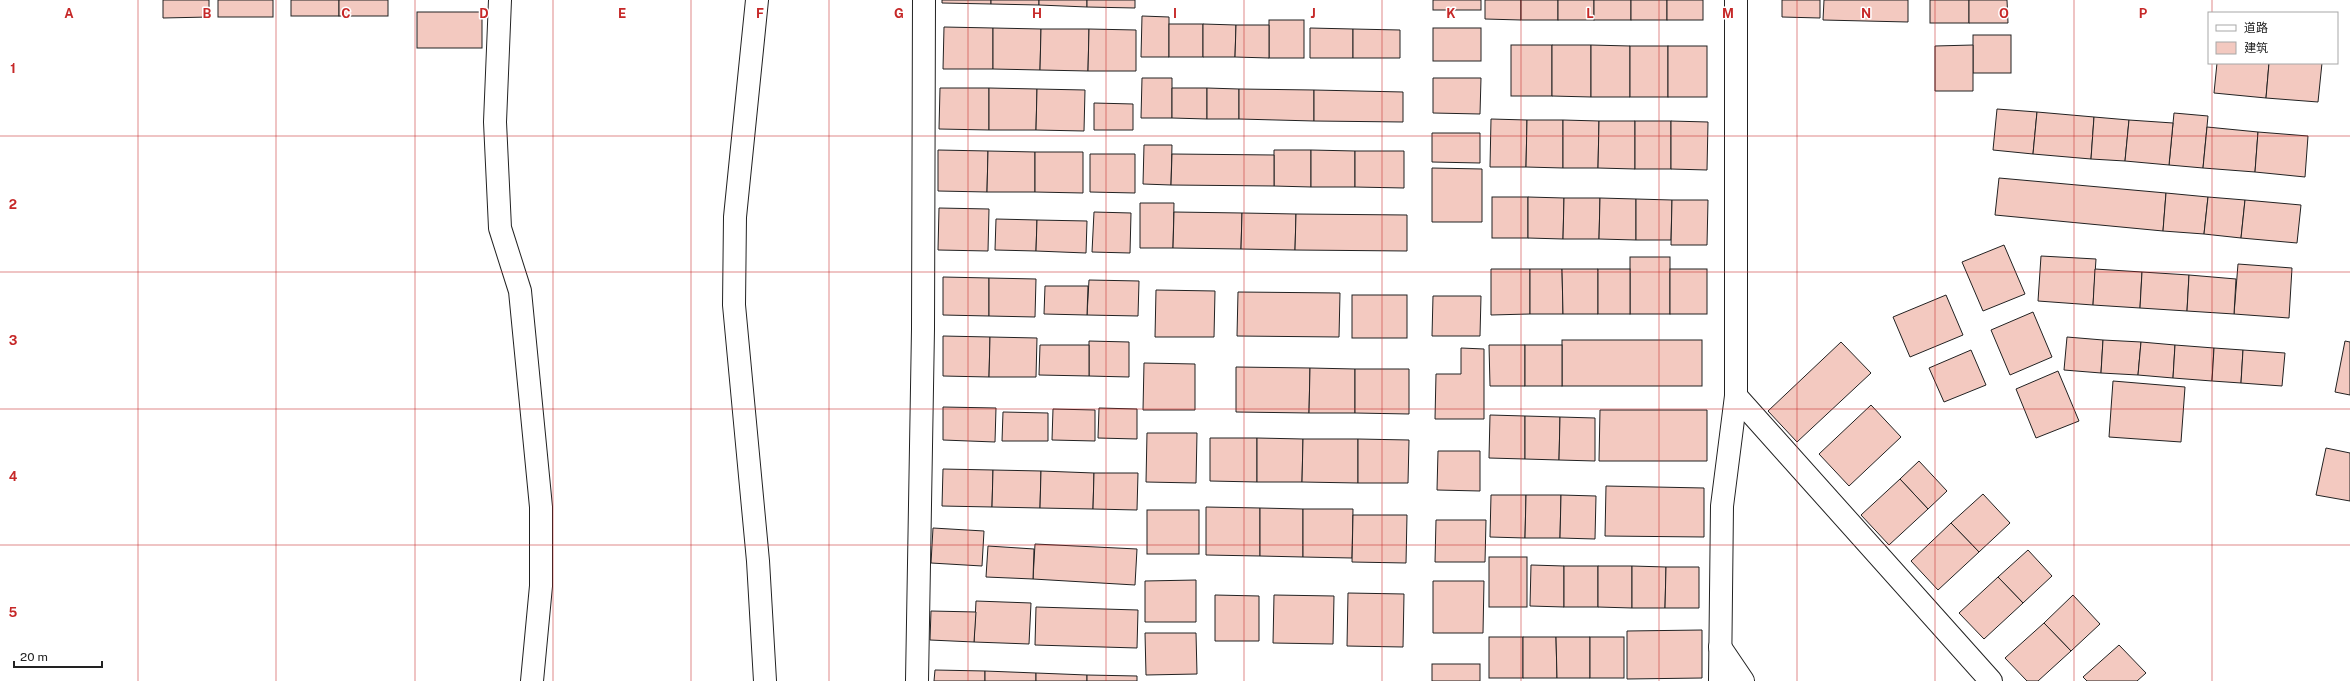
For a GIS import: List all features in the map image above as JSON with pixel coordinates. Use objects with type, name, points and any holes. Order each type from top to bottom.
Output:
[{"type":"street","points":[[500,0],[495,122],[500,228],[520,291],[541,507],[541,586],[532,681]]},
{"type":"street","points":[[757,0],[735,216],[734,305],[758,561],[765,681]]},
{"type":"street","points":[[917,681],[923,329],[924,0]]},
{"type":"street","points":[[1720,681],[1722,506],[1736,396],[1736,0]]},
{"type":"street","points":[[1736,396],[1991,681]]},
{"type":"street","points":[[1720,647],[1743,681]]},
{"type":"building","points":[[163,0],[209,0],[209,17],[163,18]]},
{"type":"building","points":[[218,0],[273,0],[273,17],[218,17]]},
{"type":"building","points":[[291,0],[339,0],[339,16],[291,16]]},
{"type":"building","points":[[339,0],[388,0],[388,16],[339,16]]},
{"type":"building","points":[[942,0],[991,0],[991,4],[942,3]]},
{"type":"building","points":[[991,0],[1039,0],[1039,5],[991,4]]},
{"type":"building","points":[[1039,0],[1087,0],[1087,7],[1039,5]]},
{"type":"building","points":[[1087,0],[1135,0],[1135,8],[1087,7]]},
{"type":"building","points":[[1433,0],[1481,0],[1481,10],[1433,10]]},
{"type":"building","points":[[1485,0],[1521,0],[1521,20],[1485,19]]},
{"type":"building","points":[[1521,0],[1558,0],[1558,20],[1521,20]]},
{"type":"building","points":[[1558,0],[1594,0],[1594,20],[1558,20]]},
{"type":"building","points":[[1594,0],[1631,0],[1631,20],[1594,20]]},
{"type":"building","points":[[1631,0],[1667,0],[1667,20],[1631,20]]},
{"type":"building","points":[[1667,0],[1703,0],[1703,20],[1667,20]]},
{"type":"building","points":[[1782,0],[1820,0],[1820,18],[1782,17]]},
{"type":"building","points":[[1824,0],[1908,0],[1908,22],[1823,20]]},
{"type":"building","points":[[1930,0],[1969,0],[1969,23],[1930,23]]},
{"type":"building","points":[[1969,0],[2007,0],[2008,23],[1969,23]]},
{"type":"building","points":[[417,12],[482,12],[482,48],[417,48]]},
{"type":"building","points":[[1142,16],[1169,17],[1169,57],[1141,57]]},
{"type":"building","points":[[1269,20],[1304,20],[1304,58],[1269,58]]},
{"type":"building","points":[[1169,24],[1203,24],[1203,57],[1169,57]]},
{"type":"building","points":[[1203,24],[1236,25],[1235,57],[1203,57]]},
{"type":"building","points":[[1236,25],[1269,25],[1269,58],[1235,57]]},
{"type":"building","points":[[944,27],[993,28],[993,69],[943,69]]},
{"type":"building","points":[[993,28],[1041,29],[1040,70],[993,69]]},
{"type":"building","points":[[1310,28],[1353,29],[1353,58],[1310,58]]},
{"type":"building","points":[[1433,28],[1481,28],[1481,61],[1433,61]]},
{"type":"building","points":[[1041,29],[1089,29],[1088,71],[1040,70]]},
{"type":"building","points":[[1089,29],[1136,30],[1136,71],[1088,71]]},
{"type":"building","points":[[1353,29],[1400,30],[1400,58],[1353,58]]},
{"type":"building","points":[[1973,35],[2011,35],[2011,73],[1973,73]]},
{"type":"building","points":[[1511,45],[1552,45],[1552,96],[1511,96]]},
{"type":"building","points":[[1552,45],[1591,45],[1591,97],[1552,96]]},
{"type":"building","points":[[1591,45],[1630,46],[1630,97],[1591,97]]},
{"type":"building","points":[[1973,45],[1973,91],[1935,91],[1935,46]]},
{"type":"building","points":[[1630,46],[1668,46],[1668,97],[1630,97]]},
{"type":"building","points":[[1668,46],[1707,46],[1707,97],[1668,97]]},
{"type":"building","points":[[2217,64],[2269,64],[2266,98],[2214,93]]},
{"type":"building","points":[[2269,64],[2322,64],[2318,102],[2266,98]]},
{"type":"building","points":[[1142,78],[1172,78],[1172,118],[1141,118]]},
{"type":"building","points":[[1433,78],[1481,78],[1480,114],[1433,113]]},
{"type":"building","points":[[940,88],[989,88],[989,130],[939,129]]},
{"type":"building","points":[[989,88],[1037,89],[1036,130],[989,130]]},
{"type":"building","points":[[1172,88],[1207,88],[1207,119],[1172,118]]},
{"type":"building","points":[[1207,88],[1239,89],[1239,119],[1207,119]]},
{"type":"building","points":[[1037,89],[1085,90],[1084,131],[1036,130]]},
{"type":"building","points":[[1239,89],[1314,90],[1314,121],[1239,119]]},
{"type":"building","points":[[1314,90],[1403,92],[1403,122],[1314,121]]},
{"type":"building","points":[[1094,103],[1133,104],[1133,130],[1094,130]]},
{"type":"building","points":[[1997,109],[2037,112],[2033,154],[1993,150]]},
{"type":"building","points":[[2037,112],[2094,117],[2091,159],[2033,154]]},
{"type":"building","points":[[2174,113],[2208,116],[2203,168],[2169,165]]},
{"type":"building","points":[[2094,117],[2129,120],[2125,161],[2091,159]]},
{"type":"building","points":[[1491,119],[1527,120],[1526,167],[1490,167]]},
{"type":"building","points":[[1527,120],[1563,120],[1563,168],[1526,167]]},
{"type":"building","points":[[1563,120],[1599,121],[1598,168],[1563,168]]},
{"type":"building","points":[[2129,120],[2173,123],[2169,165],[2125,161]]},
{"type":"building","points":[[1599,121],[1635,121],[1635,169],[1598,168]]},
{"type":"building","points":[[1635,121],[1671,121],[1671,169],[1635,169]]},
{"type":"building","points":[[1671,121],[1708,122],[1707,170],[1671,169]]},
{"type":"building","points":[[2207,127],[2258,132],[2255,172],[2203,168]]},
{"type":"building","points":[[2258,132],[2308,136],[2305,177],[2255,172]]},
{"type":"building","points":[[1432,133],[1480,133],[1480,163],[1432,162]]},
{"type":"building","points":[[1144,145],[1172,145],[1171,185],[1143,184]]},
{"type":"building","points":[[938,150],[988,151],[987,192],[938,191]]},
{"type":"building","points":[[1274,150],[1311,150],[1311,187],[1274,186]]},
{"type":"building","points":[[1311,150],[1355,151],[1355,187],[1311,187]]},
{"type":"building","points":[[988,151],[1035,152],[1035,192],[987,192]]},
{"type":"building","points":[[1355,151],[1404,151],[1404,188],[1355,187]]},
{"type":"building","points":[[1035,152],[1083,152],[1083,193],[1035,192]]},
{"type":"building","points":[[1090,154],[1135,154],[1135,193],[1090,192]]},
{"type":"building","points":[[1172,154],[1274,155],[1274,186],[1171,185]]},
{"type":"building","points":[[1432,168],[1482,169],[1482,222],[1432,222]]},
{"type":"building","points":[[1999,178],[2166,193],[2163,231],[1995,215]]},
{"type":"building","points":[[2166,193],[2208,197],[2204,234],[2163,231]]},
{"type":"building","points":[[1492,197],[1528,197],[1528,238],[1492,238]]},
{"type":"building","points":[[1528,197],[1564,198],[1563,239],[1528,238]]},
{"type":"building","points":[[2208,197],[2245,200],[2241,238],[2204,234]]},
{"type":"building","points":[[1564,198],[1600,198],[1599,239],[1563,239]]},
{"type":"building","points":[[1600,198],[1636,199],[1636,240],[1599,239]]},
{"type":"building","points":[[1636,199],[1672,200],[1671,240],[1636,240]]},
{"type":"building","points":[[1672,200],[1708,200],[1707,245],[1671,245]]},
{"type":"building","points":[[2245,200],[2301,205],[2297,243],[2241,238]]},
{"type":"building","points":[[1140,203],[1174,203],[1173,248],[1140,248]]},
{"type":"building","points":[[939,208],[989,209],[988,251],[938,250]]},
{"type":"building","points":[[1094,212],[1131,213],[1130,253],[1092,252]]},
{"type":"building","points":[[1174,212],[1242,213],[1241,249],[1173,248]]},
{"type":"building","points":[[1242,213],[1296,214],[1295,250],[1241,249]]},
{"type":"building","points":[[1296,214],[1407,215],[1407,251],[1295,250]]},
{"type":"building","points":[[996,219],[1037,220],[1036,251],[995,250]]},
{"type":"building","points":[[1037,220],[1087,221],[1086,253],[1036,251]]},
{"type":"building","points":[[2004,245],[2025,294],[1983,311],[1962,262]]},
{"type":"building","points":[[2041,256],[2096,259],[2093,305],[2038,301]]},
{"type":"building","points":[[1630,257],[1670,257],[1670,314],[1630,314]]},
{"type":"building","points":[[2238,264],[2292,268],[2289,318],[2234,314]]},
{"type":"building","points":[[1491,269],[1530,269],[1530,314],[1491,315]]},
{"type":"building","points":[[1530,269],[1562,269],[1563,314],[1530,314]]},
{"type":"building","points":[[1562,269],[1598,269],[1598,314],[1563,314]]},
{"type":"building","points":[[1598,269],[1630,269],[1630,314],[1598,314]]},
{"type":"building","points":[[1670,269],[1707,269],[1707,314],[1670,314]]},
{"type":"building","points":[[2095,269],[2142,272],[2140,308],[2093,305]]},
{"type":"building","points":[[2142,272],[2189,275],[2187,311],[2140,308]]},
{"type":"building","points":[[2189,275],[2236,279],[2234,314],[2187,311]]},
{"type":"building","points":[[943,277],[989,278],[989,316],[943,315]]},
{"type":"building","points":[[989,278],[1036,279],[1035,317],[989,316]]},
{"type":"building","points":[[1089,280],[1139,281],[1138,316],[1087,315]]},
{"type":"building","points":[[1045,286],[1088,286],[1087,315],[1044,314]]},
{"type":"building","points":[[1156,290],[1215,291],[1214,337],[1155,337]]},
{"type":"building","points":[[1238,292],[1340,293],[1339,337],[1237,336]]},
{"type":"building","points":[[1352,295],[1407,295],[1407,338],[1352,338]]},
{"type":"building","points":[[1946,295],[1963,335],[1910,357],[1893,317]]},
{"type":"building","points":[[1433,296],[1481,296],[1480,336],[1432,336]]},
{"type":"building","points":[[2033,312],[2052,357],[2010,375],[1991,330]]},
{"type":"building","points":[[943,336],[990,337],[989,377],[943,376]]},
{"type":"building","points":[[990,337],[1037,338],[1036,377],[989,377]]},
{"type":"building","points":[[2067,337],[2103,340],[2101,373],[2064,370]]},
{"type":"building","points":[[1562,340],[1702,340],[1702,386],[1562,386]]},
{"type":"building","points":[[2103,340],[2141,342],[2138,375],[2101,373]]},
{"type":"building","points":[[1089,341],[1129,342],[1129,377],[1089,376]]},
{"type":"building","points":[[2345,341],[2350,342],[2350,395],[2335,392]]},
{"type":"building","points":[[1841,342],[1871,373],[1797,442],[1768,411]]},
{"type":"building","points":[[2141,342],[2175,345],[2173,378],[2138,375]]},
{"type":"building","points":[[1040,345],[1089,345],[1089,376],[1039,375]]},
{"type":"building","points":[[1489,345],[1525,345],[1525,386],[1490,386]]},
{"type":"building","points":[[1525,345],[1562,345],[1562,386],[1525,386]]},
{"type":"building","points":[[2175,345],[2214,348],[2212,381],[2173,378]]},
{"type":"building","points":[[1461,348],[1484,349],[1484,419],[1435,419],[1436,374],[1461,374]]},
{"type":"building","points":[[2214,348],[2243,350],[2241,383],[2212,381]]},
{"type":"building","points":[[1971,350],[1986,385],[1944,402],[1929,368]]},
{"type":"building","points":[[2243,350],[2285,353],[2282,386],[2241,383]]},
{"type":"building","points":[[1144,363],[1195,364],[1195,410],[1143,410]]},
{"type":"building","points":[[1236,367],[1310,368],[1309,413],[1236,412]]},
{"type":"building","points":[[1310,368],[1355,369],[1355,413],[1309,413]]},
{"type":"building","points":[[1355,369],[1409,369],[1409,414],[1355,413]]},
{"type":"building","points":[[2058,371],[2079,421],[2036,438],[2016,389]]},
{"type":"building","points":[[2113,381],[2185,387],[2181,442],[2109,437]]},
{"type":"building","points":[[1871,405],[1901,437],[1849,486],[1819,454]]},
{"type":"building","points":[[943,407],[996,408],[995,442],[943,440]]},
{"type":"building","points":[[1099,408],[1137,409],[1137,439],[1098,438]]},
{"type":"building","points":[[1053,409],[1095,410],[1095,441],[1052,440]]},
{"type":"building","points":[[1600,410],[1707,410],[1707,461],[1599,461]]},
{"type":"building","points":[[1003,412],[1048,413],[1048,441],[1002,441]]},
{"type":"building","points":[[1490,415],[1525,416],[1525,459],[1489,458]]},
{"type":"building","points":[[1525,416],[1560,417],[1559,460],[1525,459]]},
{"type":"building","points":[[1560,417],[1595,418],[1595,461],[1559,460]]},
{"type":"building","points":[[1147,433],[1197,433],[1196,483],[1146,482]]},
{"type":"building","points":[[1210,438],[1257,438],[1257,482],[1210,481]]},
{"type":"building","points":[[1257,438],[1303,439],[1302,482],[1257,482]]},
{"type":"building","points":[[1303,439],[1358,439],[1358,483],[1302,482]]},
{"type":"building","points":[[1358,439],[1409,440],[1408,483],[1358,483]]},
{"type":"building","points":[[2326,448],[2350,453],[2350,501],[2316,495]]},
{"type":"building","points":[[1438,451],[1480,451],[1480,491],[1437,490]]},
{"type":"building","points":[[1919,461],[1947,491],[1928,509],[1900,479]]},
{"type":"building","points":[[943,469],[993,470],[992,507],[942,506]]},
{"type":"building","points":[[993,470],[1041,471],[1040,508],[992,507]]},
{"type":"building","points":[[1041,471],[1094,473],[1093,509],[1040,508]]},
{"type":"building","points":[[1094,473],[1138,473],[1137,510],[1093,509]]},
{"type":"building","points":[[1900,479],[1928,509],[1889,545],[1861,515]]},
{"type":"building","points":[[1606,486],[1704,488],[1704,537],[1605,536]]},
{"type":"building","points":[[1983,494],[2010,523],[1979,552],[1951,523]]},
{"type":"building","points":[[1491,495],[1526,495],[1525,538],[1490,537]]},
{"type":"building","points":[[1526,495],[1561,495],[1560,538],[1525,538]]},
{"type":"building","points":[[1561,495],[1596,496],[1595,539],[1560,538]]},
{"type":"building","points":[[1206,507],[1260,508],[1260,556],[1206,555]]},
{"type":"building","points":[[1260,508],[1303,509],[1303,557],[1260,556]]},
{"type":"building","points":[[1303,509],[1353,509],[1352,558],[1303,557]]},
{"type":"building","points":[[1147,510],[1199,510],[1199,554],[1147,554]]},
{"type":"building","points":[[1353,515],[1407,515],[1406,563],[1352,562]]},
{"type":"building","points":[[1436,520],[1486,520],[1485,562],[1435,562]]},
{"type":"building","points":[[1951,523],[1979,552],[1938,590],[1911,561]]},
{"type":"building","points":[[933,528],[984,531],[982,566],[931,563]]},
{"type":"building","points":[[1035,544],[1137,549],[1135,585],[1033,579]]},
{"type":"building","points":[[988,546],[1034,549],[1033,579],[986,577]]},
{"type":"building","points":[[2028,550],[2052,576],[2023,603],[1998,577]]},
{"type":"building","points":[[1489,557],[1527,557],[1527,607],[1489,607]]},
{"type":"building","points":[[1531,565],[1564,566],[1564,607],[1530,606]]},
{"type":"building","points":[[1564,566],[1598,566],[1598,607],[1564,607]]},
{"type":"building","points":[[1598,566],[1632,566],[1632,608],[1598,607]]},
{"type":"building","points":[[1632,566],[1666,567],[1665,608],[1632,608]]},
{"type":"building","points":[[1666,567],[1699,567],[1699,608],[1665,608]]},
{"type":"building","points":[[1998,577],[2023,603],[1984,639],[1959,613]]},
{"type":"building","points":[[1196,580],[1196,622],[1145,622],[1145,581]]},
{"type":"building","points":[[1433,581],[1484,581],[1483,633],[1433,633]]},
{"type":"building","points":[[1348,593],[1404,594],[1403,647],[1347,646]]},
{"type":"building","points":[[1215,595],[1259,596],[1259,641],[1215,641]]},
{"type":"building","points":[[1274,595],[1334,596],[1333,644],[1273,643]]},
{"type":"building","points":[[2073,595],[2100,624],[2071,651],[2044,623]]},
{"type":"building","points":[[976,601],[1031,603],[1029,644],[974,642]]},
{"type":"building","points":[[1036,607],[1138,610],[1137,648],[1035,645]]},
{"type":"building","points":[[931,611],[976,612],[974,642],[930,640]]},
{"type":"building","points":[[2044,623],[2071,651],[2038,681],[2027,681],[2005,658]]},
{"type":"building","points":[[1702,630],[1702,678],[1627,679],[1627,631]]},
{"type":"building","points":[[1145,633],[1196,633],[1197,674],[1146,675]]},
{"type":"building","points":[[1489,637],[1523,637],[1523,678],[1489,678]]},
{"type":"building","points":[[1523,637],[1556,637],[1557,678],[1523,678]]},
{"type":"building","points":[[1556,637],[1590,637],[1590,678],[1557,678]]},
{"type":"building","points":[[1590,637],[1624,637],[1624,678],[1590,678]]},
{"type":"building","points":[[2119,645],[2146,673],[2137,681],[2087,681],[2083,677]]},
{"type":"building","points":[[1432,664],[1480,664],[1480,681],[1432,681]]},
{"type":"building","points":[[935,670],[985,671],[985,681],[934,681]]},
{"type":"building","points":[[985,671],[1036,673],[1036,681],[985,681]]},
{"type":"building","points":[[1036,673],[1087,675],[1087,681],[1036,681]]},
{"type":"building","points":[[1087,675],[1137,676],[1137,681],[1087,681]]}]
